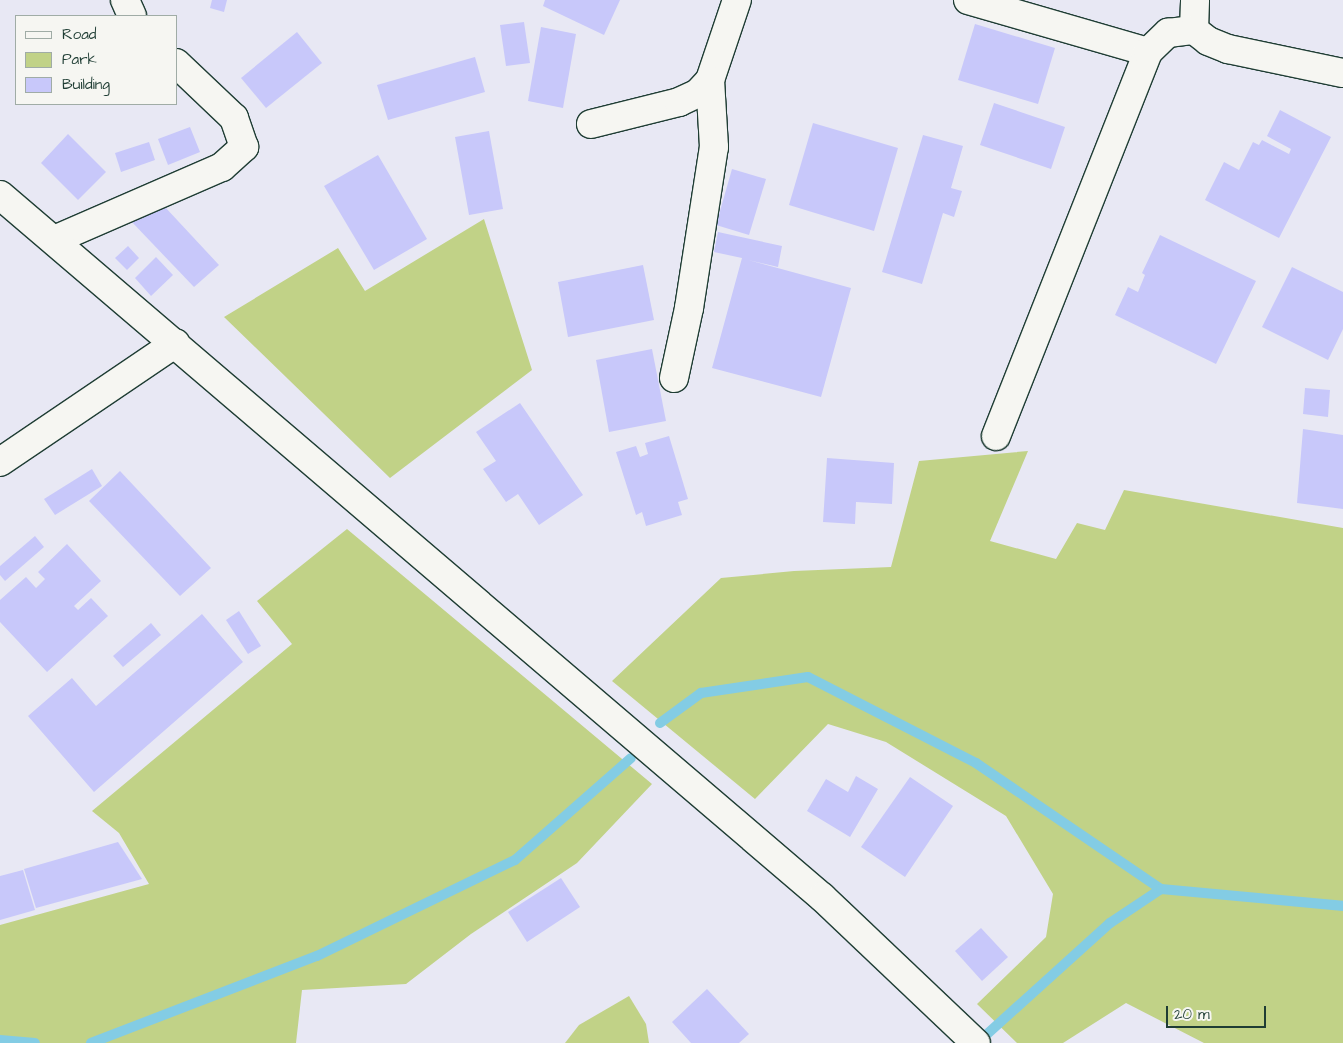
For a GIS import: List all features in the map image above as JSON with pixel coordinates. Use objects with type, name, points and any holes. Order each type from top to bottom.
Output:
[{"type":"street","points":[[125,0],[132,15]]},
{"type":"street","points":[[674,378],[689,308],[714,147],[710,80],[737,0]]},
{"type":"street","points":[[968,0],[1148,52]]},
{"type":"street","points":[[1194,30],[1195,0]]},
{"type":"street","points":[[996,436],[1148,52],[1168,33],[1194,30],[1208,41],[1228,49],[1343,73]]},
{"type":"street","points":[[54,240],[222,167],[244,147],[234,118],[178,64]]},
{"type":"street","points":[[591,124],[680,102],[698,92],[710,80]]},
{"type":"street","points":[[0,195],[176,343],[822,897],[976,1043]]},
{"type":"street","points":[[0,462],[176,343]]},
{"type":"green space","points":[[484,219],[532,370],[390,478],[224,317],[338,248],[365,291]]},
{"type":"green space","points":[[1028,451],[990,541],[1056,559],[1077,523],[1105,530],[1124,490],[1343,528],[1343,1043],[1204,1043],[1126,1003],[1063,1043],[1017,1043],[977,1004],[1046,937],[1053,894],[1006,816],[886,742],[828,724],[755,799],[612,681],[721,578],[794,571],[891,567],[919,461]]},
{"type":"green space","points":[[347,529],[652,784],[577,863],[471,934],[406,984],[302,990],[296,1043],[0,1043],[0,925],[149,884],[119,833],[92,811],[292,644],[257,601]]},
{"type":"green space","points":[[629,996],[646,1024],[649,1043],[565,1043],[579,1025]]},
{"type":"building","points":[[212,0],[227,0],[224,12],[210,8]]},
{"type":"building","points":[[545,0],[620,0],[604,35],[543,6]]},
{"type":"building","points":[[524,22],[530,63],[506,66],[500,25]]},
{"type":"building","points":[[975,24],[1055,48],[1038,104],[958,80]]},
{"type":"building","points":[[541,27],[576,34],[563,108],[528,101]]},
{"type":"building","points":[[297,32],[322,63],[266,108],[241,78]]},
{"type":"building","points":[[475,57],[485,92],[388,120],[377,85]]},
{"type":"building","points":[[994,103],[1065,127],[1051,169],[980,145]]},
{"type":"building","points":[[1280,110],[1331,137],[1279,238],[1205,200],[1224,162],[1239,170],[1253,142],[1259,145],[1262,140],[1289,154],[1291,149],[1267,136]]},
{"type":"building","points":[[813,123],[898,148],[874,231],[789,205]]},
{"type":"building","points":[[190,127],[200,152],[168,165],[158,139]]},
{"type":"building","points":[[489,131],[503,209],[469,215],[455,137]]},
{"type":"building","points":[[68,134],[106,172],[78,200],[41,163]]},
{"type":"building","points":[[923,135],[963,146],[951,188],[962,191],[954,217],[943,213],[922,284],[882,272]]},
{"type":"building","points":[[149,142],[155,160],[121,172],[115,153]]},
{"type":"building","points":[[378,155],[427,239],[374,270],[324,186]]},
{"type":"building","points":[[732,169],[766,179],[749,235],[716,225]]},
{"type":"building","points":[[165,207],[219,265],[194,287],[130,220]]},
{"type":"building","points":[[718,232],[782,246],[778,267],[748,260],[851,288],[821,397],[712,368],[742,258],[714,252]]},
{"type":"building","points":[[1160,235],[1256,281],[1216,364],[1115,315],[1128,287],[1138,292],[1145,275],[1142,273]]},
{"type":"building","points":[[128,246],[139,258],[127,270],[115,258]]},
{"type":"building","points":[[156,257],[173,275],[151,296],[135,278]]},
{"type":"building","points":[[643,265],[654,320],[568,337],[558,282]]},
{"type":"building","points":[[1292,267],[1343,292],[1343,329],[1328,360],[1262,327]]},
{"type":"building","points":[[652,349],[666,421],[609,432],[596,360]]},
{"type":"building","points":[[1305,388],[1330,390],[1328,417],[1303,414]]},
{"type":"building","points":[[520,403],[583,495],[539,525],[518,494],[506,502],[483,469],[496,461],[476,432]]},
{"type":"building","points":[[1303,429],[1343,435],[1343,509],[1297,503]]},
{"type":"building","points":[[669,436],[688,499],[678,502],[682,515],[646,526],[642,512],[636,515],[616,452],[636,446],[640,457],[648,454],[645,443]]},
{"type":"building","points":[[827,458],[894,463],[892,504],[856,502],[855,524],[823,522]]},
{"type":"building","points":[[92,469],[102,486],[55,515],[44,499]]},
{"type":"building","points":[[120,471],[211,568],[180,596],[89,501]]},
{"type":"building","points":[[35,536],[44,547],[5,581],[0,575],[0,566]]},
{"type":"building","points":[[67,544],[101,581],[74,606],[78,610],[91,598],[108,616],[47,672],[0,622],[0,600],[26,577],[36,588],[45,579],[38,572]]},
{"type":"building","points":[[239,611],[261,646],[248,654],[226,620]]},
{"type":"building","points":[[202,614],[243,662],[94,792],[28,716],[72,678],[96,706]]},
{"type":"building","points":[[151,623],[161,635],[123,667],[113,656]]},
{"type":"building","points":[[856,776],[878,789],[850,837],[807,811],[826,779],[848,792]]},
{"type":"building","points":[[910,777],[953,806],[905,877],[861,847]]},
{"type":"building","points":[[118,842],[142,879],[36,908],[24,869]]},
{"type":"building","points":[[23,870],[35,910],[0,920],[0,876]]},
{"type":"building","points":[[561,878],[580,907],[527,942],[508,912]]},
{"type":"building","points":[[981,928],[1008,957],[982,981],[955,951]]},
{"type":"building","points":[[707,989],[749,1034],[739,1043],[691,1043],[672,1022]]},
{"type":"waterway","points":[[660,723],[701,693],[808,677],[976,763],[1161,889]]},
{"type":"waterway","points":[[91,1043],[317,956],[515,860],[631,758]]},
{"type":"waterway","points":[[986,1035],[1110,923],[1161,889],[1343,906]]},
{"type":"waterway","points":[[0,1040],[35,1043]]}]
